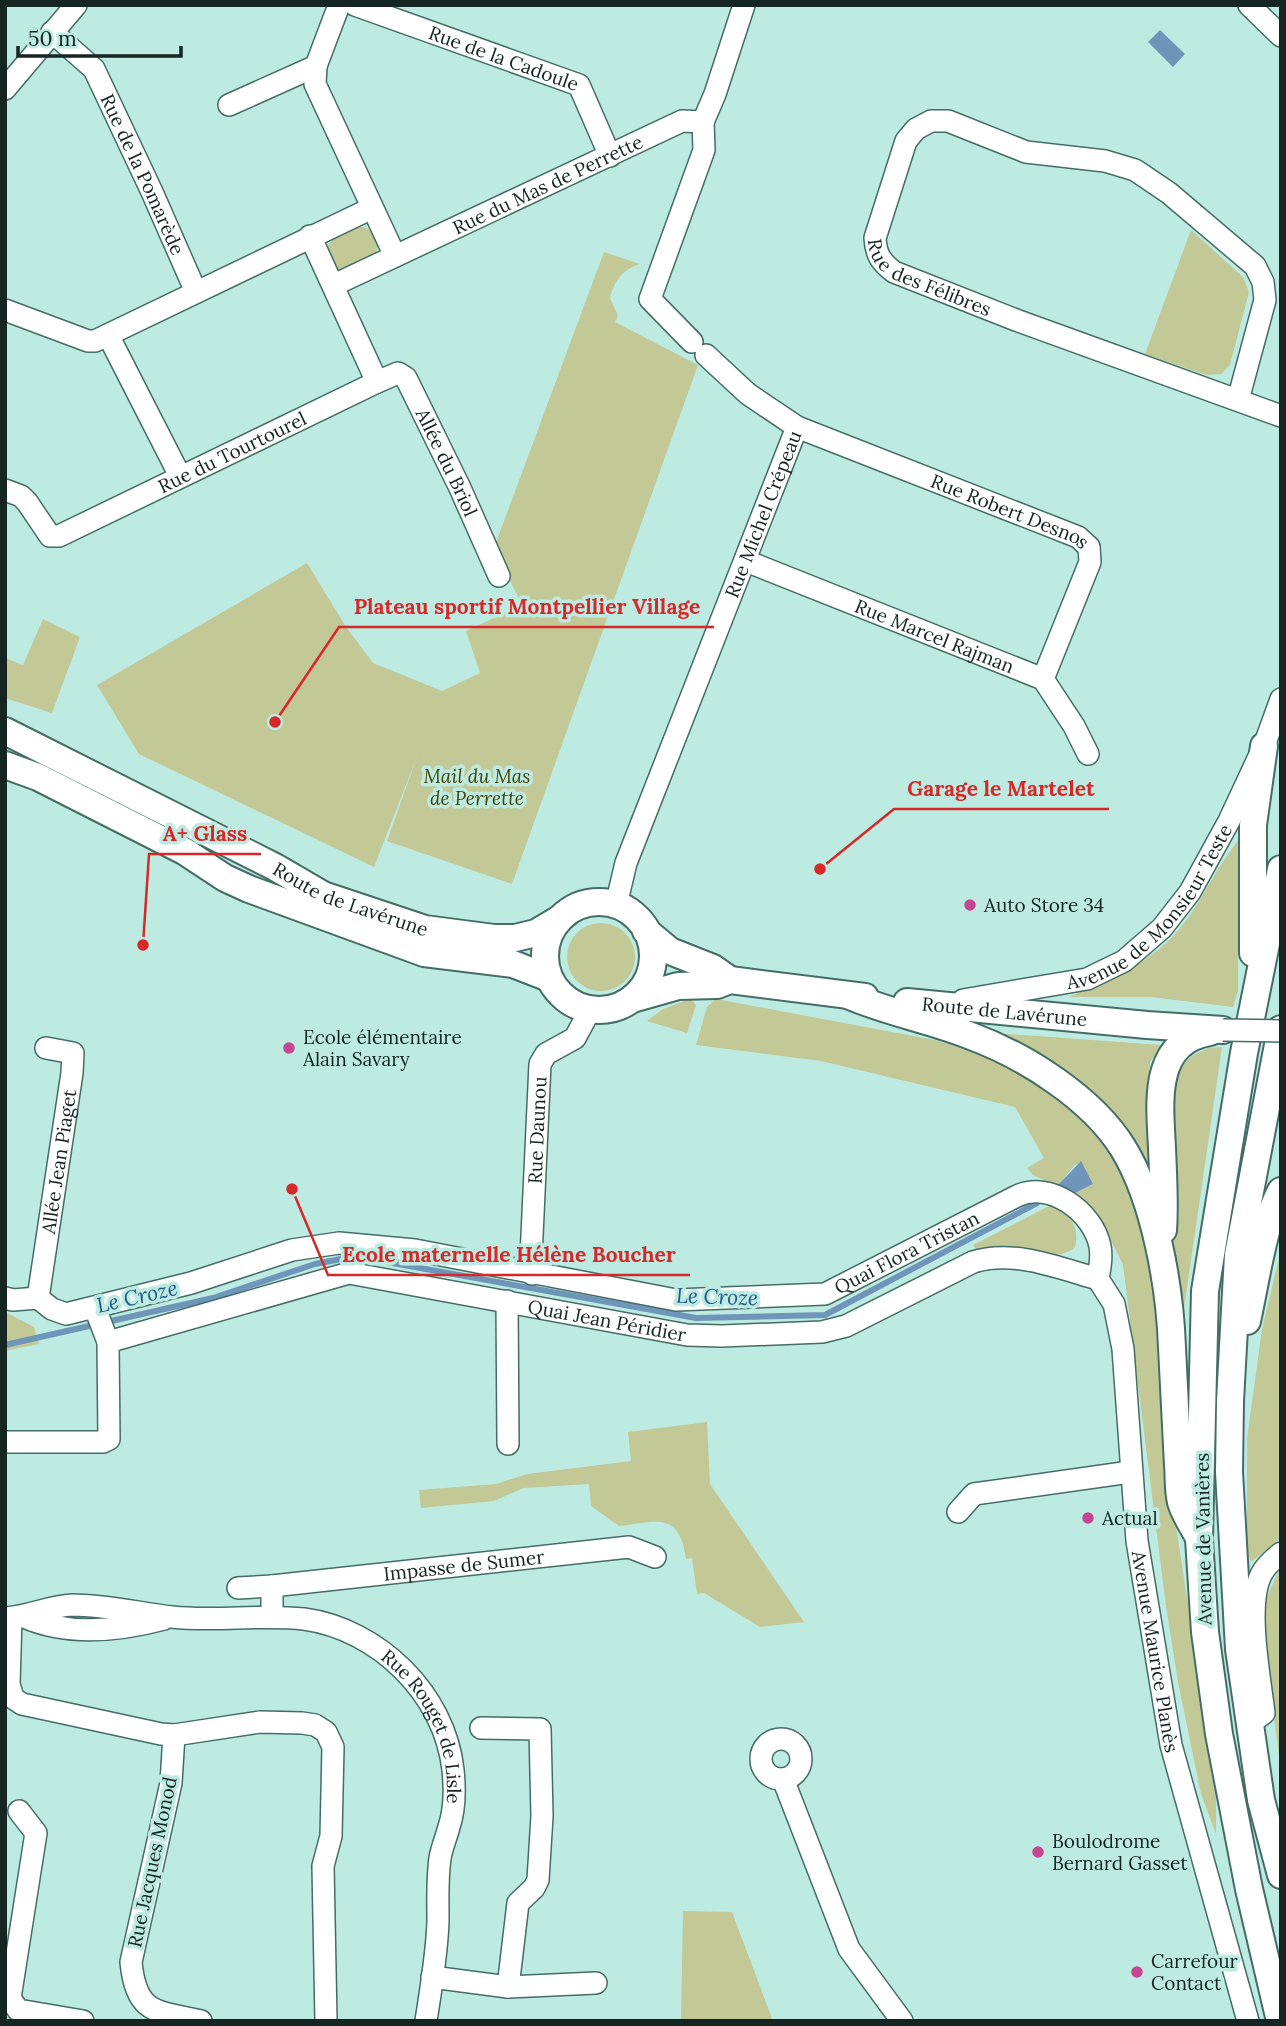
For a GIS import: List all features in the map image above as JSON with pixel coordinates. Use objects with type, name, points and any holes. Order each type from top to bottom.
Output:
[{"type":"main road","name":"Route de Lavérune","points":[[5,731],[275,867],[323,895],[425,929],[494,938],[515,938],[536,933],[558,920]]},
{"type":"main road","points":[[1255,994],[1252,926],[1253,825],[1264,746]]},
{"type":"main road","name":"Route de Lavérune","points":[[5,765],[38,777],[172,845],[225,878],[249,889],[424,953],[513,964],[549,978]]},
{"type":"main road","points":[[1255,994],[1281,869]]},
{"type":"main road","points":[[600,902],[615,905],[628,911],[646,931],[653,960],[642,988],[632,999],[612,1008],[590,1010],[573,1004],[559,993],[549,978],[545,947],[558,920],[570,910],[600,902]]},
{"type":"main road","name":"Route de Lavérune","points":[[646,931],[670,951],[713,968],[730,980],[850,996],[1223,1030]]},
{"type":"main road","name":"Route de Lavérune","points":[[632,999],[678,986],[717,985],[730,980]]},
{"type":"main road","name":"Avenue de Vanières","points":[[1255,994],[1205,1291],[1199,1539],[1205,1632],[1219,1734],[1249,1889],[1280,2021]]},
{"type":"main road","points":[[850,996],[883,1010],[929,1020],[975,1037],[1031,1066],[1066,1087],[1100,1118],[1123,1148],[1143,1189],[1161,1257],[1171,1319],[1181,1502],[1199,1539]]},
{"type":"main road","points":[[1161,1257],[1164,1216],[1159,1108],[1161,1078],[1171,1058],[1188,1039],[1200,1033],[1223,1030]]},
{"type":"main road","name":"Avenue de Vanières","points":[[1279,1038],[1238,1255],[1230,1401],[1231,1536],[1239,1649],[1261,1800],[1281,1875]]},
{"type":"main road","points":[[1230,1401],[1265,1240],[1275,1200],[1281,1191]]},
{"type":"main road","points":[[1249,1889],[1263,1908],[1281,1968]]},
{"type":"street","points":[[5,89],[76,5]]},
{"type":"street","points":[[339,5],[316,66],[315,84],[394,256]]},
{"type":"street","name":"Rue de la Cadoule","points":[[355,5],[579,85],[610,156]]},
{"type":"street","points":[[703,122],[744,5]]},
{"type":"street","points":[[1249,5],[1281,36]]},
{"type":"street","name":"Rue de la Pomarède","points":[[52,32],[94,69],[196,292]]},
{"type":"street","points":[[229,106],[316,66]]},
{"type":"street","name":"Rue du Mas de Perrette","points":[[334,285],[682,121],[703,122]]},
{"type":"street","name":"Rue des Félibres","points":[[1238,400],[1265,300],[1264,282],[1255,267],[1179,201],[1135,170],[1105,160],[1026,152],[948,121],[931,121],[916,129],[906,141],[875,238],[876,251],[883,263],[894,272],[1016,320],[1281,416]]},
{"type":"street","name":"Rue Michel Crépeau","points":[[615,905],[626,863],[797,427],[748,394],[650,299],[704,150],[703,122]]},
{"type":"street","points":[[5,310],[88,341],[95,341],[372,208]]},
{"type":"street","points":[[310,236],[377,382]]},
{"type":"street","points":[[108,335],[180,476]]},
{"type":"street","name":"Allée du Briol","points":[[377,382],[398,373],[406,378],[460,488],[499,576]]},
{"type":"street","name":"Rue du Tourtourel","points":[[5,490],[21,496],[27,502],[50,536],[59,536],[377,382]]},
{"type":"street","name":"Rue Robert Desnos","points":[[797,427],[1078,537],[1089,547],[1090,562],[1043,679]]},
{"type":"street","name":"Rue Marcel Rajman","points":[[746,561],[1043,679]]},
{"type":"street","points":[[1043,679],[1074,726],[1088,754]]},
{"type":"street","name":"Avenue de Monsieur Teste","points":[[931,1004],[989,997],[1087,979],[1124,961],[1163,928],[1190,892],[1229,821],[1264,746],[1281,699]]},
{"type":"street","name":"Rue Daunou","points":[[532,1274],[540,1064],[547,1054],[575,1038],[590,1010]]},
{"type":"street","name":"Route de Lavérune","points":[[1223,1030],[1279,1038]]},
{"type":"street","name":"Allée Jean Piaget","points":[[38,1297],[73,1053],[46,1048]]},
{"type":"street","name":"Quai Flora Tristan","points":[[38,1297],[52,1309],[102,1324],[191,1283],[292,1250],[339,1243],[415,1250],[676,1300],[825,1294],[1031,1191],[1043,1191],[1059,1197],[1083,1216],[1100,1245],[1098,1279]]},
{"type":"street","name":"Quai Jean Péridier","points":[[102,1324],[349,1273],[687,1335],[822,1332],[846,1326],[988,1257],[1022,1259],[1098,1279]]},
{"type":"street","name":"Avenue Maurice Planès","points":[[1098,1279],[1114,1304],[1123,1349],[1137,1541],[1171,1745],[1248,2021]]},
{"type":"street","points":[[5,1298],[13,1300],[38,1297]]},
{"type":"street","points":[[508,1301],[508,1444]]},
{"type":"street","points":[[5,1441],[103,1442],[109,1438],[102,1324]]},
{"type":"street","points":[[958,1512],[974,1494],[1130,1472]]},
{"type":"street","name":"Impasse de Sumer","points":[[238,1588],[629,1547],[656,1557]]},
{"type":"street","points":[[1249,1724],[1264,1713],[1254,1599],[1261,1574],[1270,1561],[1281,1553]]},
{"type":"street","points":[[272,1586],[272,1617]]},
{"type":"street","name":"Rue Rouget de Lisle","points":[[14,1617],[69,1605],[99,1606],[172,1617],[272,1617],[329,1624],[372,1645],[391,1658],[419,1689],[441,1726],[453,1767],[453,1808],[440,1856],[438,1923],[426,2021]]},
{"type":"street","points":[[14,1617],[9,1684],[13,1698],[22,1704],[174,1735],[260,1722],[302,1723],[315,1725],[326,1732],[333,1747],[331,1836],[323,1866],[327,2021]]},
{"type":"street","points":[[481,1728],[540,1728],[542,1816],[538,1880],[534,1888],[518,1903],[508,1987]]},
{"type":"street","name":"Rue Jacques Monod","points":[[174,1735],[171,1783],[131,1962],[133,1982],[140,2000],[156,2011],[201,2021]]},
{"type":"street","points":[[783,1779],[849,1949],[902,2021]]},
{"type":"street","points":[[19,1811],[36,1833],[14,1913],[9,1998],[18,2010],[83,2021]]},
{"type":"street","points":[[432,1977],[508,1987],[596,1983]]},
{"type":"green space","points":[[359,226],[376,237],[378,246],[374,256],[343,271],[333,267],[326,250],[329,245],[339,235]]},
{"type":"green space","points":[[1191,230],[1243,277],[1249,292],[1230,365],[1221,374],[1206,375],[1145,354]]},
{"type":"green space","name":"Mail du Mas de Perrette","points":[[604,252],[640,264],[620,276],[614,286],[610,298],[618,316],[615,322],[698,365],[512,884],[387,841],[418,754],[374,867],[139,754],[97,685],[307,563],[346,627],[373,663],[442,691],[480,673],[466,631],[522,605],[494,548]]},
{"type":"green space","points":[[43,619],[80,637],[52,713],[5,698],[5,658],[23,665]]},
{"type":"green space","points":[[1238,841],[1238,991],[1233,1007],[1151,997],[1068,997],[1132,968],[1160,948],[1185,922]]},
{"type":"green space","points":[[601,923],[614,926],[625,933],[632,944],[635,957],[632,970],[625,981],[614,988],[601,991],[588,988],[577,981],[570,970],[567,957],[570,944],[577,933],[588,926]]},
{"type":"green space","points":[[716,999],[935,1040],[993,1058],[1057,1094],[1107,1142],[1132,1191],[1146,1244],[1155,1299],[1158,1373],[1177,1533],[1216,1785],[1216,1834],[1201,1794],[1178,1682],[1123,1265],[1098,1214],[1075,1193],[1093,1184],[1081,1162],[1075,1165],[1057,1186],[1033,1175],[1027,1168],[1044,1158],[1015,1107],[821,1061],[696,1045],[707,1007]]},
{"type":"green space","points":[[692,1000],[696,1005],[687,1033],[647,1021],[663,1009]]},
{"type":"green space","points":[[995,1033],[1162,1045],[1150,1062],[1148,1177]]},
{"type":"green space","points":[[1222,1047],[1182,1322],[1172,1246],[1169,1130],[1172,1088],[1179,1070],[1190,1057],[1208,1048]]},
{"type":"green space","points":[[1053,1204],[1069,1217],[1075,1227],[1075,1247],[1067,1252],[1043,1256],[1014,1255],[977,1251],[973,1245]]},
{"type":"green space","points":[[1281,1250],[1281,1538],[1251,1562],[1247,1549],[1247,1439],[1262,1329]]},
{"type":"green space","points":[[5,1312],[34,1327],[39,1344],[5,1351]]},
{"type":"green space","points":[[707,1422],[710,1484],[804,1622],[760,1627],[704,1593],[697,1594],[692,1558],[686,1559],[683,1543],[672,1526],[655,1522],[619,1526],[591,1506],[589,1484],[524,1488],[494,1501],[421,1508],[419,1490],[496,1484],[527,1474],[631,1461],[628,1432]]},
{"type":"green space","points":[[1281,1566],[1281,1770],[1266,1658],[1263,1605]]},
{"type":"green space","points":[[683,1911],[732,1912],[773,2021],[681,2021]]},
{"type":"water","points":[[1160,30],[1185,54],[1173,67],[1148,42]]},
{"type":"water","points":[[1081,1161],[1093,1184],[1075,1193],[1057,1186]]},
{"type":"waterway","name":"Le Croze","points":[[5,1345],[213,1298],[315,1264],[341,1259],[376,1260],[696,1318],[825,1315],[1037,1203]]},
{"type":"place","name":"Plateau sportif Montpellier Village","points":[[275,722]]},
{"type":"place","name":"Garage le Martelet","points":[[820,869]]},
{"type":"place","name":"Auto Store 34","points":[[970,905]]},
{"type":"place","name":"A+ Glass","points":[[143,945]]},
{"type":"place","name":"Ecole élémentaire Alain Savary","points":[[289,1048]]},
{"type":"place","name":"Ecole maternelle Hélène Boucher","points":[[292,1189]]},
{"type":"place","name":"Actual","points":[[1088,1518]]},
{"type":"place","name":"Boulodrome Bernard Gasset","points":[[1038,1852]]},
{"type":"place","name":"Carrefour Contact","points":[[1137,1972]]}]
